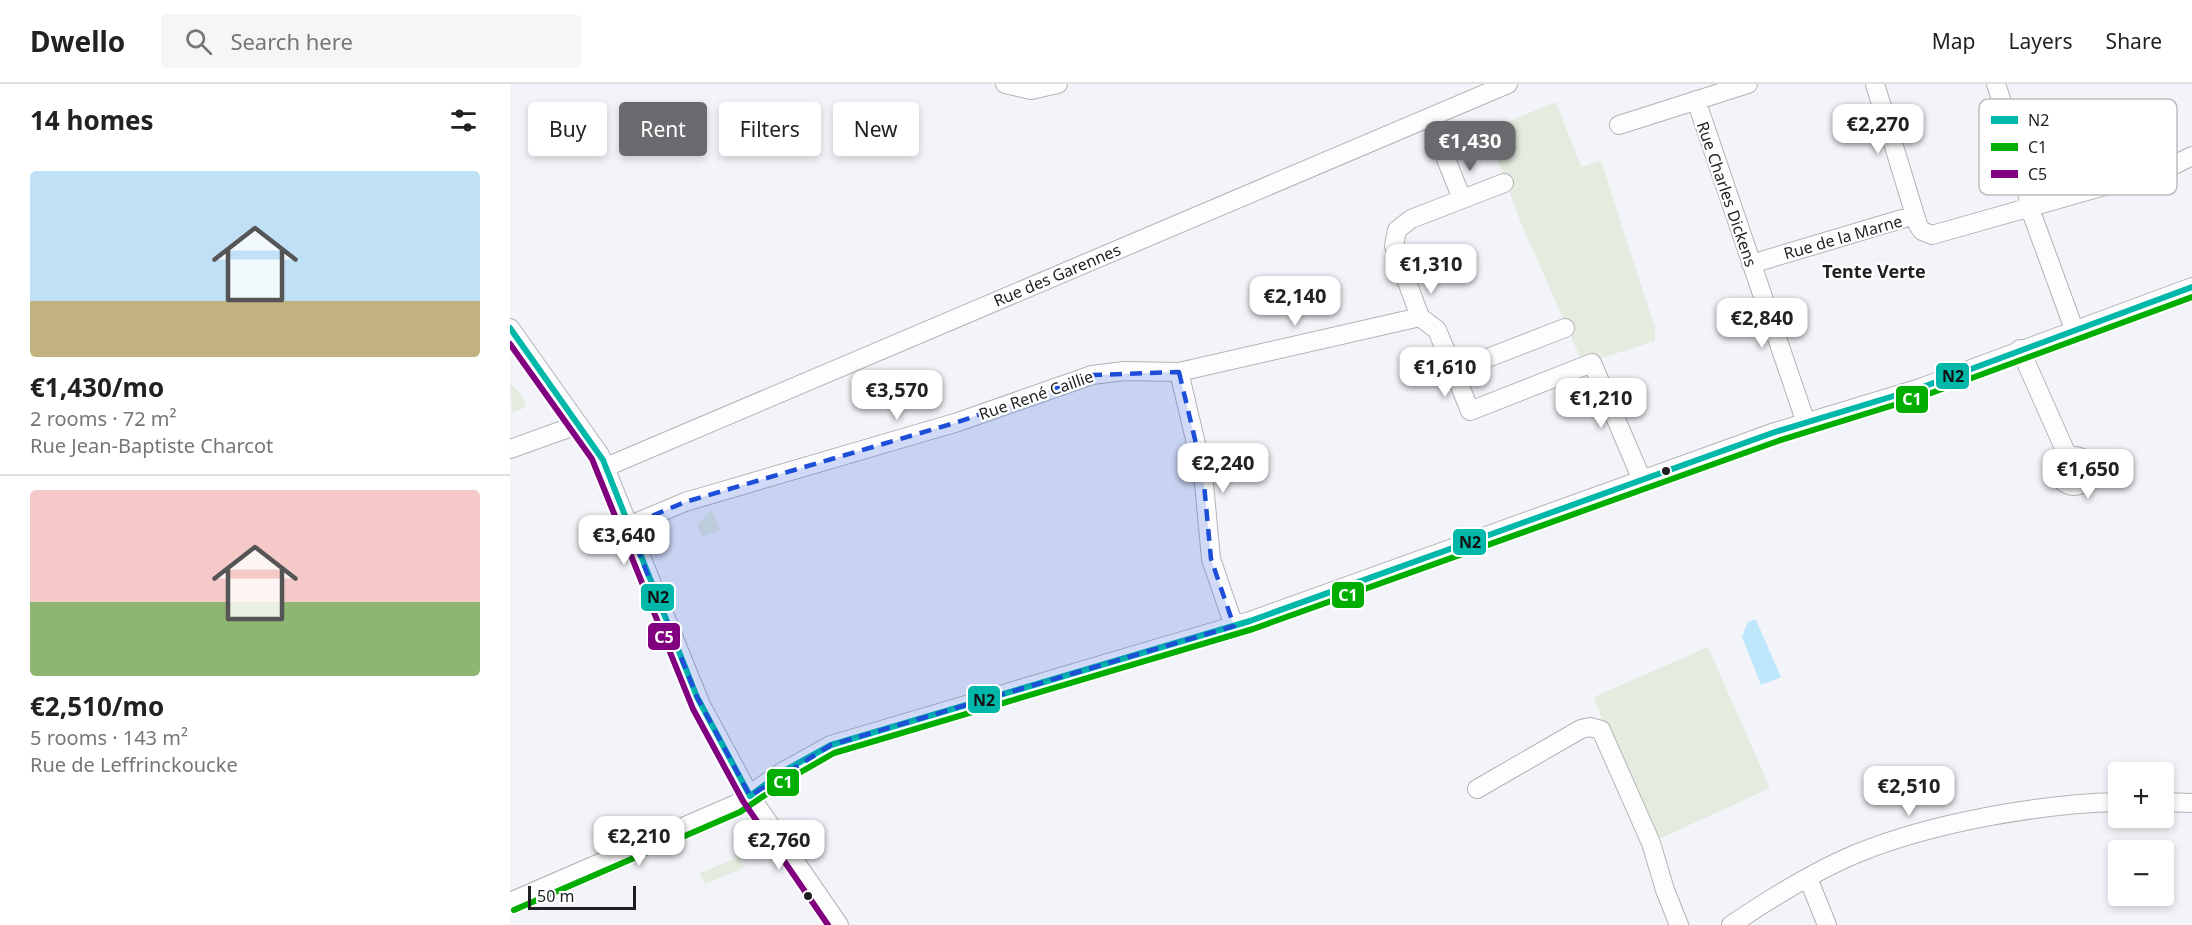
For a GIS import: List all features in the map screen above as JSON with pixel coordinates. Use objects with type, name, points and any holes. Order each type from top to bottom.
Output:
[{"type":"street","points":[[1005,84],[1031,90],[1058,84]]},
{"type":"street","name":"Rue des Garennes","points":[[606,466],[1508,84]]},
{"type":"street","points":[[1619,125],[1748,84]]},
{"type":"street","points":[[1875,84],[1915,216]]},
{"type":"street","points":[[1996,84],[2001,99]]},
{"type":"street","name":"Rue Charles Dickens","points":[[1696,100],[1806,423]]},
{"type":"street","name":"Rue de la Marne","points":[[2177,164],[2192,156]]},
{"type":"street","points":[[1446,159],[1462,199]]},
{"type":"street","points":[[1504,183],[1406,222],[1394,236],[1394,246],[1419,317],[1437,330],[1470,411],[1592,363],[1642,480]]},
{"type":"street","points":[[2027,195],[2074,329]]},
{"type":"street","name":"Rue de la Marne","points":[[1751,264],[1915,216],[1922,231],[1935,235],[2075,195]]},
{"type":"street","points":[[510,902],[750,796],[782,772],[831,745],[1234,626],[1806,423],[1920,388],[2192,287]]},
{"type":"street","name":"Rue René Caillie","points":[[628,526],[685,502],[958,422],[1092,375],[1124,371],[1179,372],[1419,317]]},
{"type":"street","points":[[510,328],[606,466],[697,697],[750,796],[838,925]]},
{"type":"street","points":[[1454,371],[1564,328]]},
{"type":"street","points":[[2020,349],[2068,458]]},
{"type":"street","points":[[1179,372],[1203,474],[1211,559],[1234,626]]},
{"type":"street","points":[[510,449],[578,425]]},
{"type":"street","points":[[1477,789],[1581,729],[1590,727],[1601,730],[1651,843],[1665,890],[1679,925]]},
{"type":"street","points":[[2174,802],[2192,803]]},
{"type":"street","points":[[1731,925],[1808,878],[1859,853],[1930,830],[2021,813],[2108,803]]},
{"type":"street","points":[[1808,878],[1827,925]]},
{"type":"highlighted area","points":[[1179,372],[1203,473],[1211,559],[1234,626],[831,745],[750,796],[697,697],[628,526],[685,502],[958,422],[1092,375]]},
{"type":"shaded area","points":[[1556,102],[1581,167],[1601,161],[1655,328],[1655,341],[1583,364],[1521,223],[1487,130]]},
{"type":"shaded area","points":[[510,382],[526,402],[524,408],[512,413]]},
{"type":"shaded area","points":[[711,510],[720,530],[702,537],[697,525]]},
{"type":"shaded area","points":[[1708,647],[1770,788],[1646,845],[1594,697]]},
{"type":"shaded area","points":[[739,857],[744,868],[705,884],[700,873]]},
{"type":"water","points":[[1756,620],[1781,677],[1761,685],[1742,637],[1748,622]]},
{"type":"transit line","name":"N2","points":[[750,796],[782,772],[831,745],[1250,621],[1775,432],[1920,388],[2192,287]]},
{"type":"transit line","name":"C1","points":[[514,910],[740,812],[787,780],[834,753],[1253,629],[1778,441],[1923,396],[2192,297]]},
{"type":"transit line","name":"N2","points":[[510,328],[603,460],[697,697],[750,796]]},
{"type":"transit line","name":"C5","points":[[510,344],[592,459],[693,709],[743,801],[828,925]]},
{"type":"district","name":"Tente Verte","points":[[1874,272]]}]
